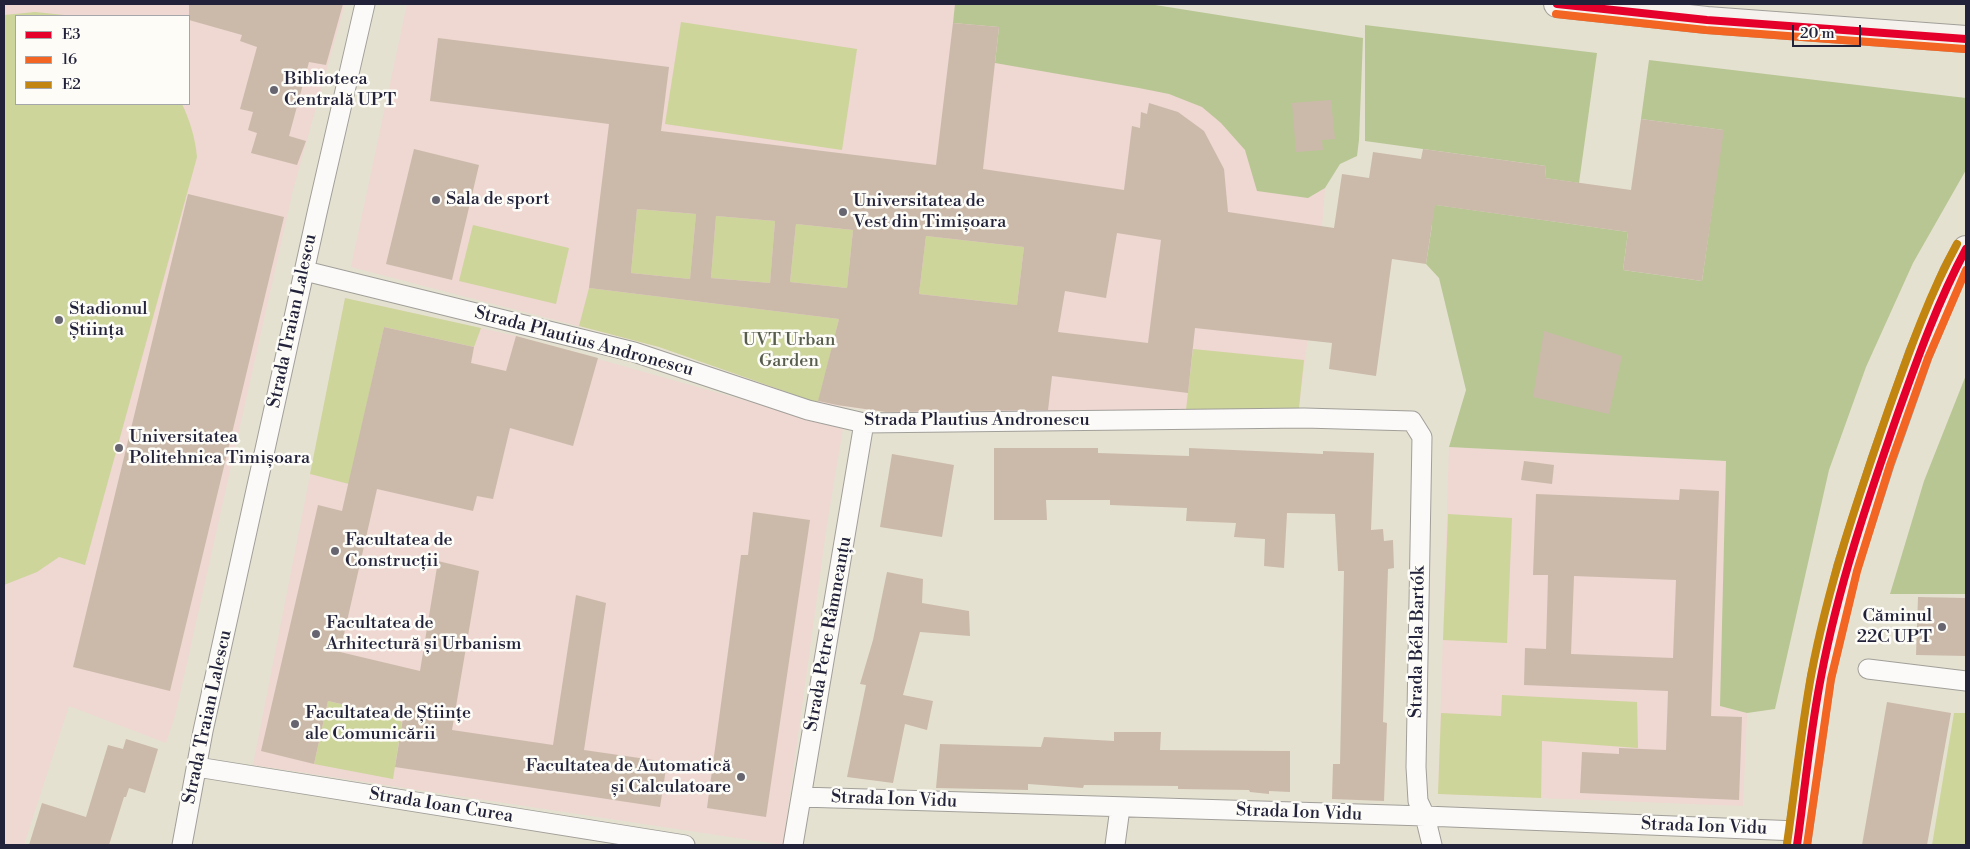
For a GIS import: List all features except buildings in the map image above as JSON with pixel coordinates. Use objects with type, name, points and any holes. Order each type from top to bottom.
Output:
[{"type":"main road","points":[[1557,4],[1698,19],[1966,39]]},
{"type":"main road","points":[[1797,838],[1813,741],[1821,677],[1847,568],[1881,462],[1919,354],[1953,273],[1966,248]]},
{"type":"street","name":"Strada Traian Lalescu","points":[[182,845],[205,722],[365,4]]},
{"type":"street","name":"Strada Plautius Andronescu","points":[[305,271],[634,352],[808,410],[864,423],[1304,418],[1412,421],[1422,437]]},
{"type":"street","name":"Strada Petre Râmneanțu","points":[[793,845],[864,423]]},
{"type":"street","name":"Strada Béla Bartók","points":[[1422,437],[1416,767],[1418,801],[1425,816],[1432,845]]},
{"type":"street","points":[[1868,669],[1966,681]]},
{"type":"street","name":"Strada Ioan Curea","points":[[197,767],[685,845]]},
{"type":"street","name":"Strada Ion Vidu","points":[[801,797],[1425,816],[1797,838]]},
{"type":"street","points":[[1115,845],[1120,808]]},
{"type":"shaded area","name":"Universitatea Politehnica Timișoara","points":[[4,4],[345,4],[293,190],[175,716],[166,743],[69,706],[24,845],[4,845]]},
{"type":"shaded area","name":"Universitatea de Vest din Timișoara","points":[[407,4],[1149,4],[1308,198],[1325,188],[1299,408],[909,415],[818,403],[659,347],[351,267]]},
{"type":"shaded area","points":[[345,298],[516,336],[843,428],[827,524],[783,845],[253,765]]},
{"type":"shaded area","points":[[1449,447],[1726,461],[1720,706],[1747,713],[1743,806],[1438,794]]},
{"type":"green space","points":[[955,4],[1149,4],[1363,38],[1357,156],[1340,164],[1325,188],[1308,198],[1257,191],[1245,150],[1221,123],[1202,107],[1169,94],[995,63],[999,27],[953,23]]},
{"type":"green space","points":[[35,12],[64,15],[15,15],[15,105],[182,105],[192,129],[197,157],[85,565],[59,557],[37,572],[4,585],[4,15]]},
{"type":"green space","points":[[681,22],[857,49],[842,150],[665,124]]},
{"type":"green space","points":[[1365,25],[1597,53],[1579,183],[1545,178],[1546,166],[1365,141]]},
{"type":"green space","points":[[1649,60],[1966,98],[1966,170],[1913,263],[1866,367],[1829,470],[1775,709],[1747,713],[1720,706],[1726,461],[1449,447],[1466,390],[1439,278],[1426,264],[1432,225],[1405,221],[1408,201],[1628,232],[1623,270],[1702,281],[1723,130],[1641,119]]},
{"type":"green space","points":[[637,209],[696,214],[690,279],[631,273]]},
{"type":"green space","points":[[716,216],[775,221],[770,283],[711,278]]},
{"type":"green space","points":[[796,224],[853,230],[847,288],[790,282]]},
{"type":"green space","points":[[473,225],[569,248],[556,304],[459,281]]},
{"type":"green space","points":[[926,236],[1024,247],[1017,305],[919,294]]},
{"type":"green space","name":"UVT Urban Garden","points":[[589,288],[839,319],[818,403],[659,347],[579,326]]},
{"type":"green space","points":[[345,298],[481,328],[474,347],[384,327],[349,484],[310,474]]},
{"type":"green space","points":[[1193,349],[1304,360],[1299,408],[1186,410]]},
{"type":"green space","points":[[1966,375],[1966,594],[1890,594],[1924,481]]},
{"type":"green space","points":[[1448,514],[1512,518],[1507,643],[1443,640]]},
{"type":"green space","points":[[1502,695],[1637,702],[1638,748],[1542,741],[1541,798],[1438,794],[1441,713],[1501,716]]},
{"type":"green space","points":[[328,701],[388,715],[402,722],[393,779],[314,764]]},
{"type":"green space","points":[[1954,713],[1966,713],[1966,845],[1932,845]]},
{"type":"transit line","name":"E3","points":[[1557,4],[1707,20],[1966,39]]},
{"type":"transit line","name":"16","points":[[1556,14],[1706,30],[1965,49]]},
{"type":"transit line","name":"E2","points":[[1787,844],[1811,676],[1835,575],[1866,476],[1903,369],[1928,305],[1957,244]]},
{"type":"transit line","name":"E3","points":[[1797,845],[1817,698],[1828,643],[1845,577],[1876,478],[1913,371],[1937,309],[1966,249]]},
{"type":"transit line","name":"16","points":[[1807,845],[1831,679],[1857,571],[1890,465],[1928,358],[1966,270]]},
{"type":"place","name":"Biblioteca Centrală UPT","points":[[274,90]]},
{"type":"place","name":"Sala de sport","points":[[436,200]]},
{"type":"place","name":"Universitatea de Vest din Timișoara","points":[[843,212]]},
{"type":"place","name":"Stadionul Știința","points":[[59,320]]},
{"type":"place","name":"Universitatea Politehnica Timișoara","points":[[119,448]]},
{"type":"place","name":"Facultatea de Construcții","points":[[335,551]]},
{"type":"place","name":"Căminul 22C UPT","points":[[1942,627]]},
{"type":"place","name":"Facultatea de Arhitectură și Urbanism","points":[[316,634]]},
{"type":"place","name":"Facultatea de Științe ale Comunicării","points":[[295,724]]},
{"type":"place","name":"Facultatea de Automatică și Calculatoare","points":[[741,777]]}]
